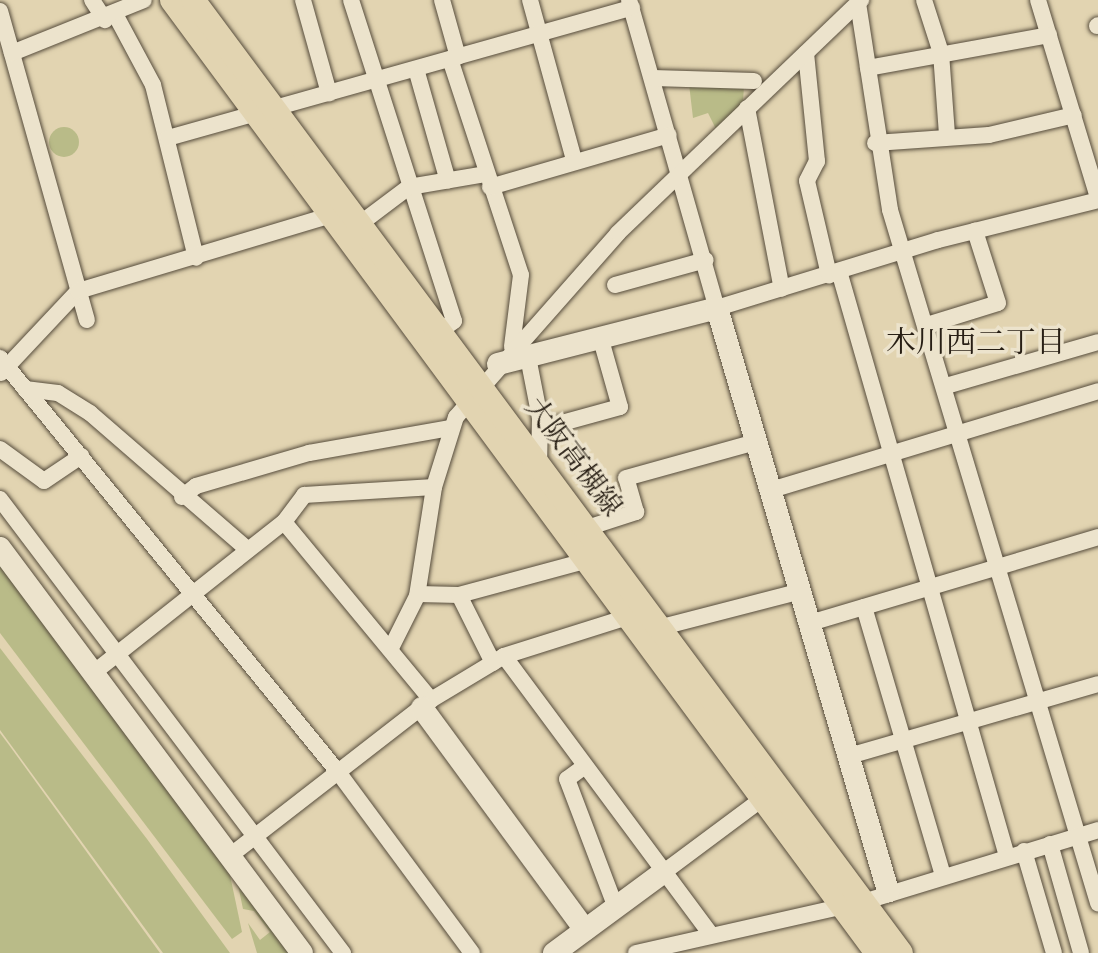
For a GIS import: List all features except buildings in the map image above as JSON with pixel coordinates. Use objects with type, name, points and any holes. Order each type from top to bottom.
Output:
[{"type":"main road","name":"大阪高槻線","points":[[172,0],[361,223],[440,331],[474,394],[585,561],[762,799],[852,904],[901,953]]},
{"type":"main road","name":"大阪高槻線","points":[[193,0],[332,215],[474,394],[539,466],[662,627],[852,904],[877,953]]},
{"type":"street","points":[[92,0],[110,17],[153,85],[196,258]]},
{"type":"street","points":[[12,53],[110,17],[144,0]]},
{"type":"street","points":[[303,0],[329,93]]},
{"type":"street","points":[[351,0],[374,81],[454,321],[440,331]]},
{"type":"street","points":[[442,0],[454,58],[488,181],[521,275],[520,351],[540,429],[539,466]]},
{"type":"street","points":[[530,0],[574,160]]},
{"type":"street","points":[[924,0],[941,53],[947,135]]},
{"type":"street","points":[[520,351],[601,340],[975,231],[1098,199],[1091,148],[1074,115],[1038,0]]},
{"type":"street","points":[[391,648],[418,594],[434,487],[451,428],[474,394],[498,364],[520,351],[747,108],[860,2]]},
{"type":"street","points":[[860,2],[875,143],[1098,903]]},
{"type":"street","points":[[168,138],[539,34],[631,4],[888,891]]},
{"type":"street","points":[[0,11],[87,320]]},
{"type":"street","points":[[868,68],[1049,35]]},
{"type":"street","points":[[806,53],[817,161],[807,181],[893,453],[1007,856]]},
{"type":"street","points":[[416,69],[448,181]]},
{"type":"street","points":[[653,78],[754,81]]},
{"type":"street","points":[[747,108],[782,289]]},
{"type":"street","points":[[875,143],[947,135],[989,135],[1074,115]]},
{"type":"street","points":[[361,223],[409,187],[448,181],[488,181],[669,135]]},
{"type":"street","points":[[332,215],[78,291],[2,367],[25,389],[81,456],[190,595],[338,772],[472,953]]},
{"type":"street","points":[[927,325],[998,303],[975,231]]},
{"type":"street","points":[[615,285],[706,260]]},
{"type":"street","points":[[540,429],[620,407],[601,340]]},
{"type":"street","points":[[946,386],[1098,342]]},
{"type":"street","points":[[25,389],[58,393],[90,413],[182,497],[248,550]]},
{"type":"street","points":[[771,490],[960,430],[1098,391]]},
{"type":"street","points":[[182,497],[309,453],[451,428]]},
{"type":"street","points":[[587,528],[636,512],[626,478],[756,442]]},
{"type":"street","points":[[0,449],[44,481],[81,456]]},
{"type":"street","points":[[97,670],[284,522],[304,495],[434,487]]},
{"type":"street","points":[[0,499],[121,650],[259,832],[343,953]]},
{"type":"street","points":[[284,522],[391,648],[426,704],[585,930]]},
{"type":"street","points":[[810,623],[1098,537]]},
{"type":"street","points":[[0,548],[97,670],[302,953]]},
{"type":"street","points":[[418,594],[459,595],[585,561]]},
{"type":"street","points":[[231,855],[426,704],[499,660],[628,617],[662,627],[801,591]]},
{"type":"street","points":[[459,595],[499,660],[585,766],[711,935]]},
{"type":"street","points":[[864,607],[943,875]]},
{"type":"street","points":[[849,756],[1098,684]]},
{"type":"street","points":[[585,766],[567,779],[616,908]]},
{"type":"street","points":[[554,953],[762,799]]},
{"type":"street","points":[[636,953],[852,904],[1098,830]]},
{"type":"street","points":[[1050,844],[1081,953]]},
{"type":"street","points":[[1024,851],[1054,953]]},
{"type":"green space","points":[[689,84],[744,85],[743,102],[716,129],[708,113],[693,118]]},
{"type":"green space","points":[[64,127],[75,131],[79,142],[75,153],[64,157],[53,153],[49,142],[53,131]]},
{"type":"green space","points":[[0,563],[227,861],[242,932],[232,939],[0,633]]},
{"type":"green space","points":[[0,648],[230,953],[163,953],[0,730]]},
{"type":"green space","points":[[0,733],[9,745],[160,953],[0,953]]},
{"type":"green space","points":[[238,885],[290,953],[257,953],[248,923],[260,940],[270,932],[254,911],[243,909]]},
{"type":"district","name":"木川西二丁目","points":[[976,344]]}]
